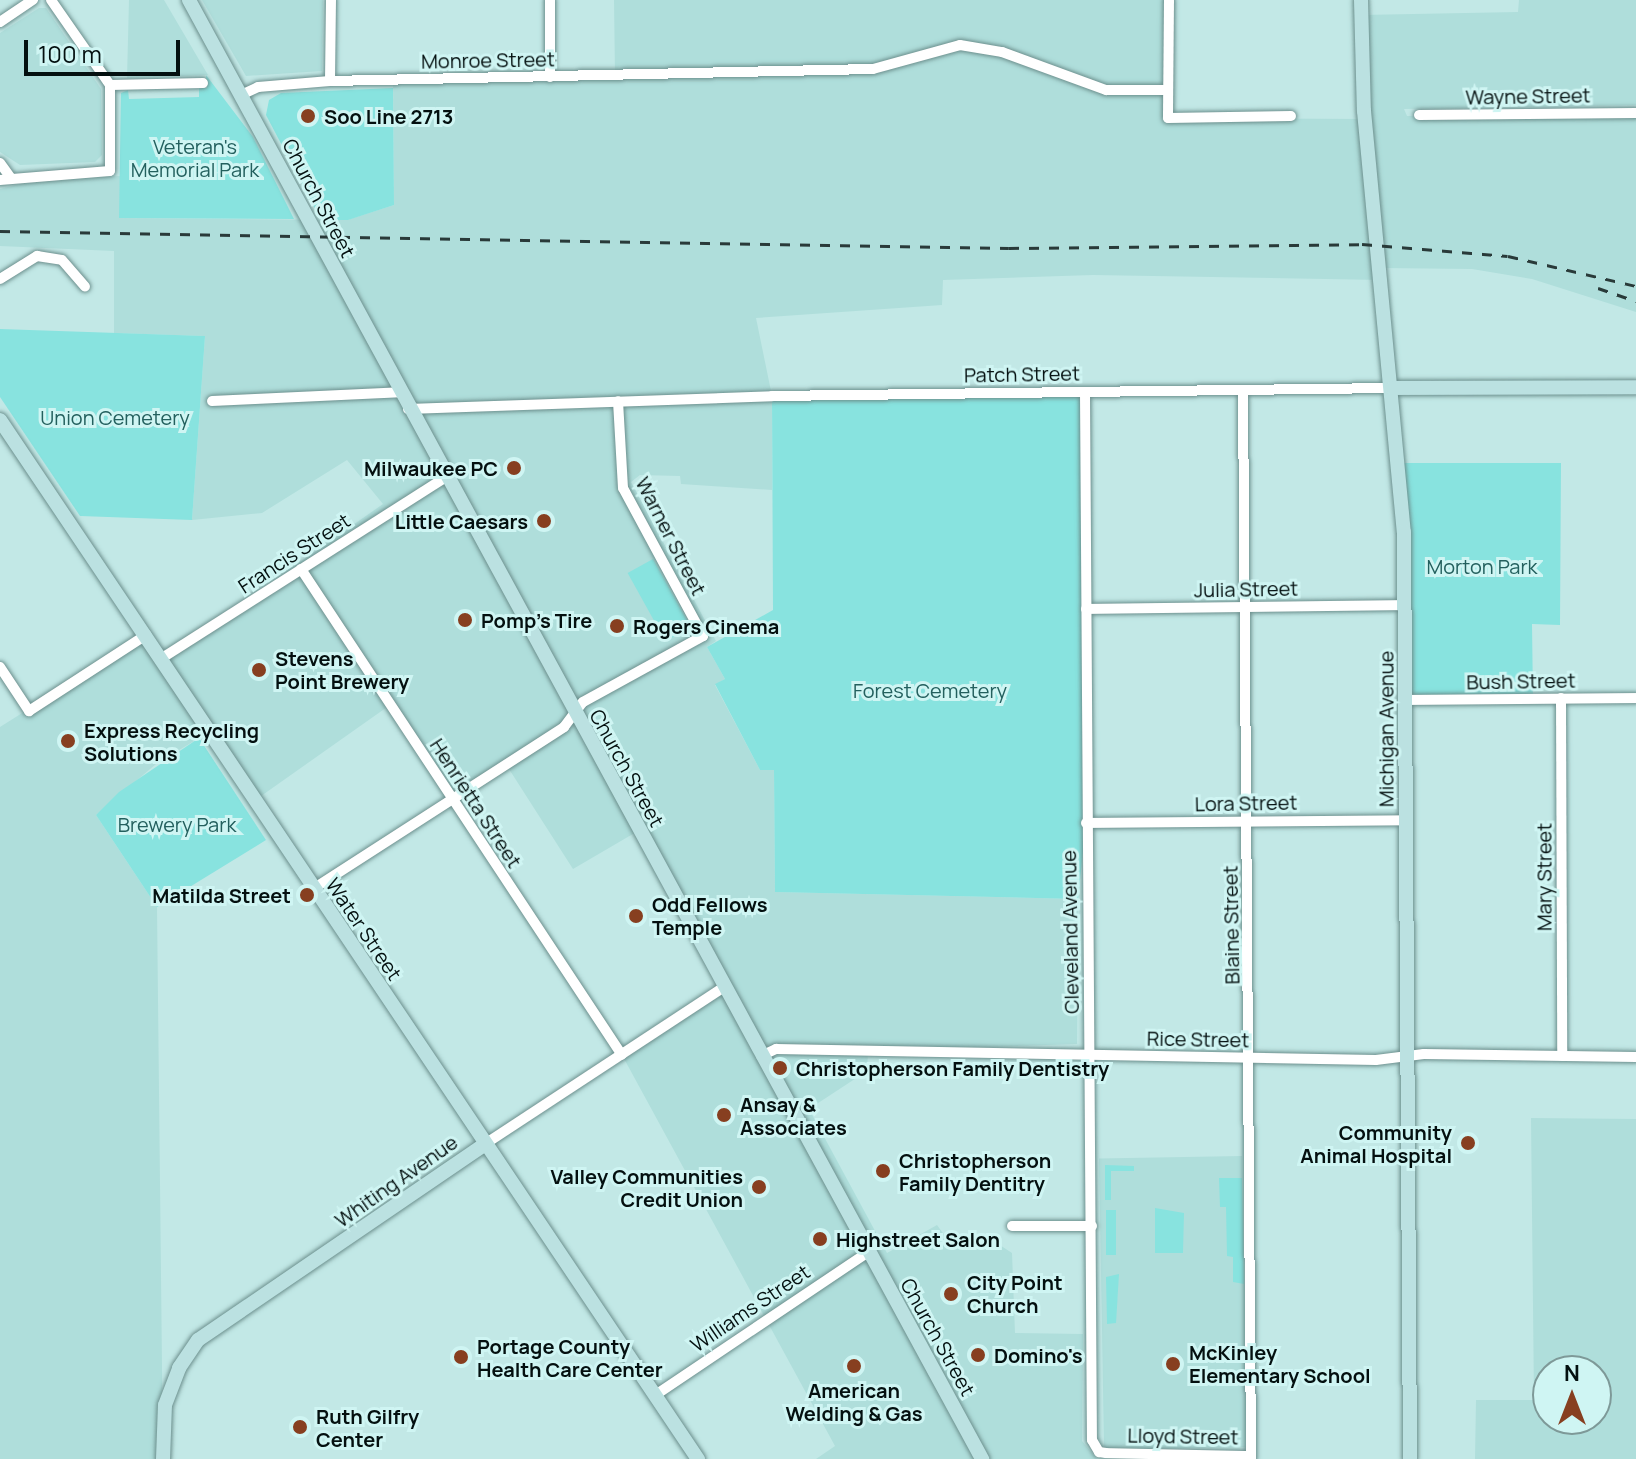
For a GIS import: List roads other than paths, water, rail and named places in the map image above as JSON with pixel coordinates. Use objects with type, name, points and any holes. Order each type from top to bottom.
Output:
[{"type":"street","points":[[0,22],[33,0]]},
{"type":"street","points":[[0,163],[6,179],[110,171],[110,85],[51,0]]},
{"type":"street","name":"Church Street","points":[[177,0],[241,95]]},
{"type":"street","name":"Church Street","points":[[189,0],[445,478],[982,1459]]},
{"type":"street","points":[[330,81],[331,0]]},
{"type":"street","points":[[550,0],[550,77]]},
{"type":"street","points":[[1169,0],[1168,118],[1291,116]]},
{"type":"street","name":"Michigan Avenue","points":[[1361,0],[1364,111],[1393,388],[1406,605],[1410,1459]]},
{"type":"street","name":"Monroe Street","points":[[241,95],[258,87],[330,81],[873,69],[960,45],[1014,56],[1106,90],[1168,90]]},
{"type":"street","points":[[110,85],[203,83]]},
{"type":"street","name":"Wayne Street","points":[[1419,115],[1636,113]]},
{"type":"street","points":[[0,279],[37,256],[62,260],[85,286]]},
{"type":"street","name":"Patch Street","points":[[408,409],[618,401],[1636,387]]},
{"type":"street","name":"Blaine Street","points":[[1243,391],[1251,1457]]},
{"type":"street","points":[[212,401],[400,392]]},
{"type":"street","name":"Cleveland Avenue","points":[[1085,393],[1092,1440],[1099,1452],[1114,1453]]},
{"type":"street","name":"Warner Street","points":[[574,714],[583,702],[703,636],[623,488],[618,401]]},
{"type":"street","name":"Water Street","points":[[0,420],[698,1459]]},
{"type":"street","name":"Francis Street","points":[[162,658],[445,478]]},
{"type":"street","name":"Henrietta Street","points":[[301,569],[622,1055]]},
{"type":"street","name":"Julia Street","points":[[1086,609],[1406,605]]},
{"type":"street","points":[[0,667],[29,711],[146,635]]},
{"type":"street","name":"Mary Street","points":[[1561,698],[1562,1056]]},
{"type":"street","name":"Bush Street","points":[[1406,700],[1636,698]]},
{"type":"street","points":[[313,889],[564,727],[574,714]]},
{"type":"street","name":"Lora Street","points":[[1086,823],[1406,820]]},
{"type":"street","name":"Whiting Avenue","points":[[163,1459],[165,1405],[198,1340],[485,1144],[724,987]]},
{"type":"street","name":"Rice Street","points":[[761,1056],[774,1049],[1250,1058],[1636,1057]]},
{"type":"street","points":[[1012,1226],[1092,1226]]},
{"type":"street","name":"Williams Street","points":[[654,1396],[868,1252]]},
{"type":"street","name":"Lloyd Street","points":[[1114,1453],[1251,1457]]},
{"type":"railway","points":[[0,231],[1009,248],[1362,244],[1508,256],[1636,286]]},
{"type":"railway","points":[[1598,288],[1636,301]]},
{"type":"place","name":"Soo Line 2713","points":[[308,116]]},
{"type":"place","name":"Milwaukee PC","points":[[514,468]]},
{"type":"place","name":"Little Caesars","points":[[544,521]]},
{"type":"place","name":"Pomp's Tire","points":[[465,620]]},
{"type":"place","name":"Rogers Cinema","points":[[617,626]]},
{"type":"place","name":"Stevens Point Brewery","points":[[259,670]]},
{"type":"place","name":"Express Recycling Solutions","points":[[68,741]]},
{"type":"place","name":"Matilda Street","points":[[307,895]]},
{"type":"place","name":"Odd Fellows Temple","points":[[636,916]]},
{"type":"place","name":"Christopherson Family Dentistry","points":[[780,1068]]},
{"type":"place","name":"Ansay & Associates","points":[[724,1115]]},
{"type":"place","name":"Community Animal Hospital","points":[[1468,1143]]},
{"type":"place","name":"Christopherson Family Dentitry","points":[[883,1171]]},
{"type":"place","name":"Valley Communities Credit Union","points":[[759,1187]]},
{"type":"place","name":"Highstreet Salon","points":[[820,1239]]},
{"type":"place","name":"City Point Church","points":[[951,1294]]},
{"type":"place","name":"Domino's","points":[[978,1355]]},
{"type":"place","name":"Portage County Health Care Center","points":[[461,1357]]},
{"type":"place","name":"McKinley Elementary School","points":[[1173,1364]]},
{"type":"place","name":"American Welding & Gas","points":[[854,1366]]},
{"type":"place","name":"Ruth Gilfry Center","points":[[300,1427]]},
{"type":"park label","name":"Veteran's Memorial Park","points":[[195,158]]},
{"type":"park label","name":"Union Cemetery","points":[[115,417]]},
{"type":"park label","name":"Morton Park","points":[[1482,566]]},
{"type":"park label","name":"Forest Cemetery","points":[[930,690]]},
{"type":"park label","name":"Brewery Park","points":[[177,824]]}]
